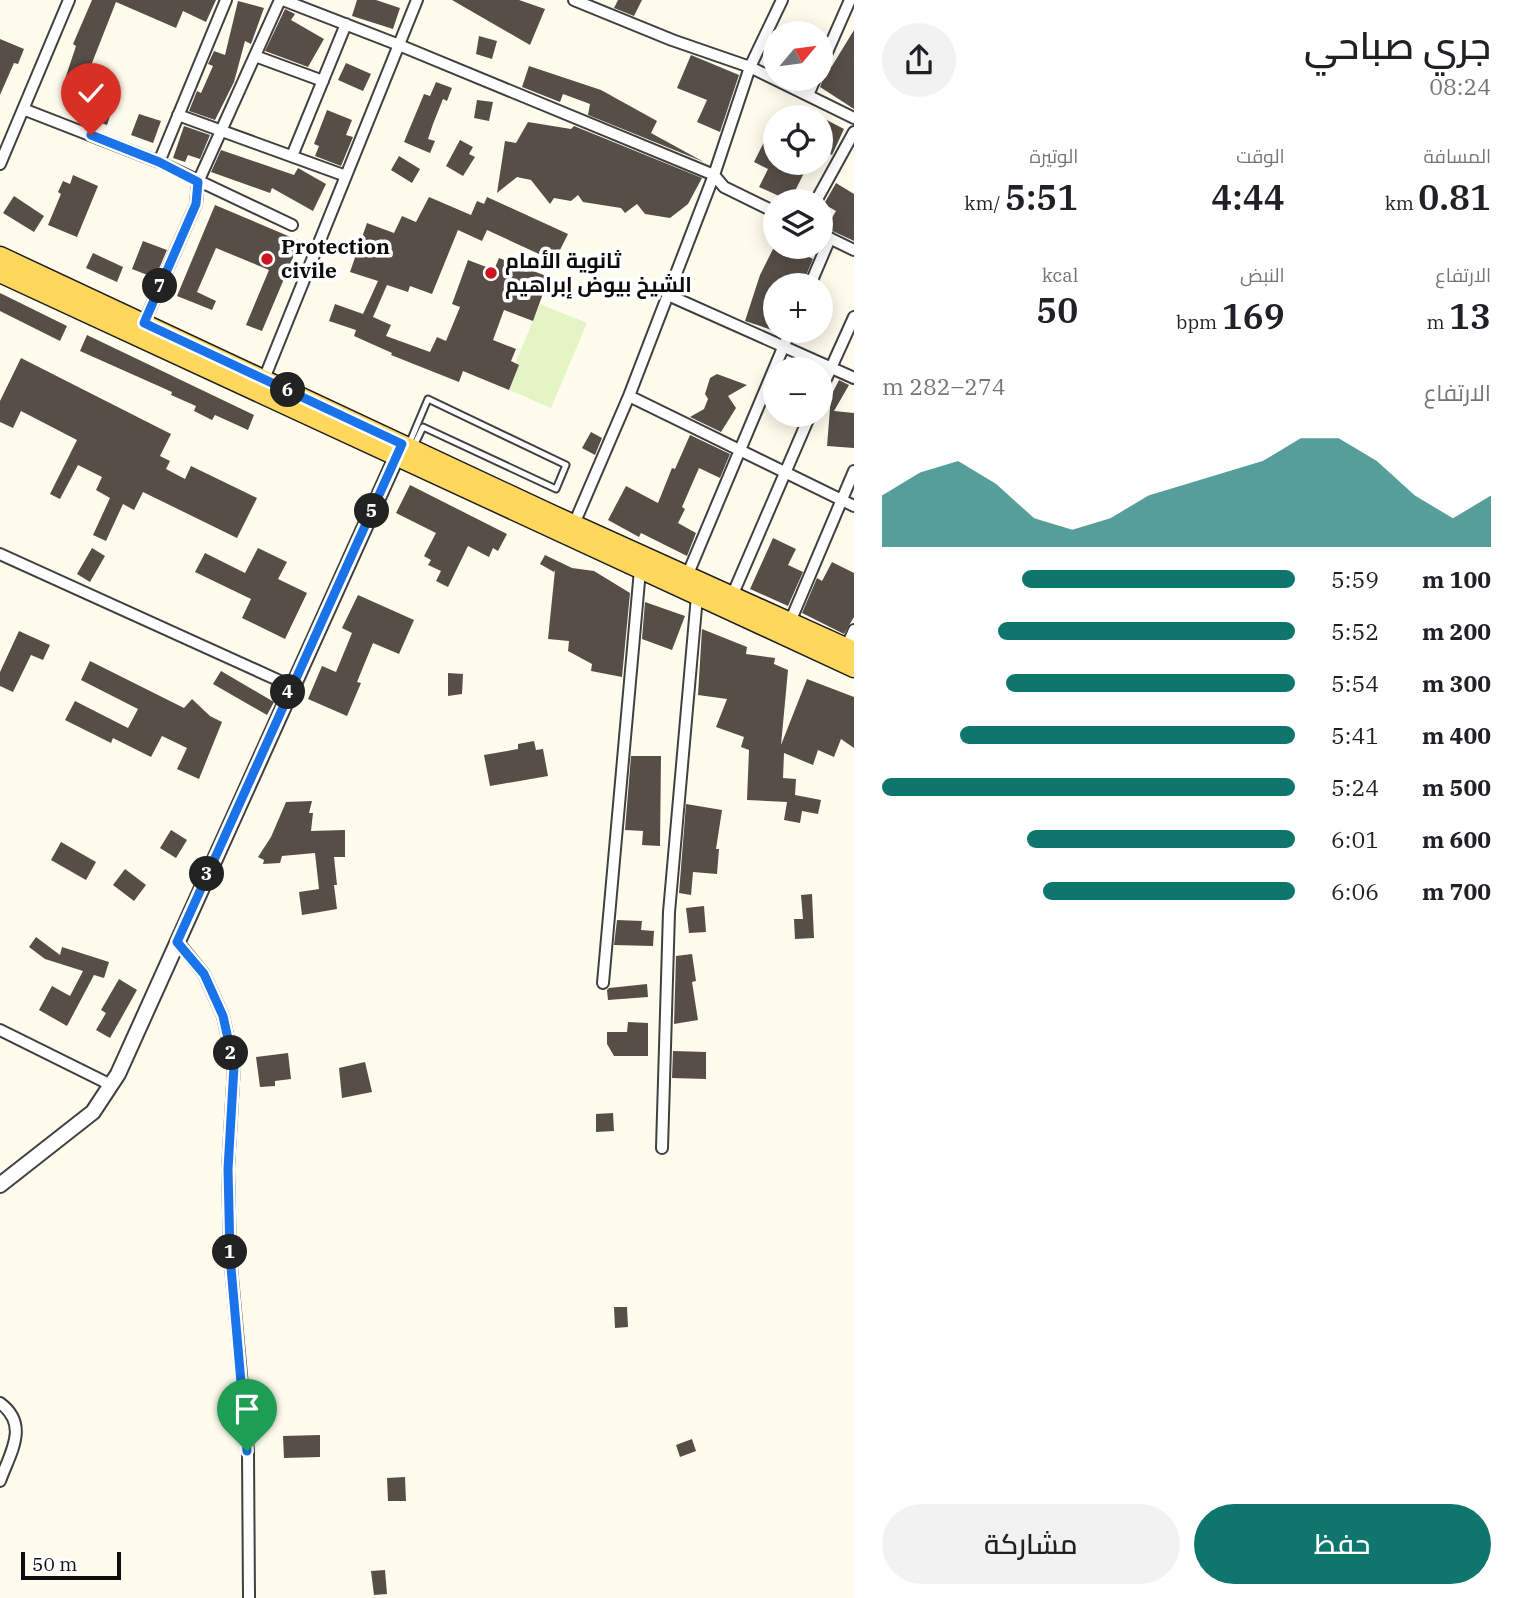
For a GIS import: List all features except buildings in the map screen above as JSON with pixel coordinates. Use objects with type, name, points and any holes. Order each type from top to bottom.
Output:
[{"type":"main road","points":[[0,256],[264,379],[640,570],[854,668]]},
{"type":"main road","points":[[0,272],[405,449],[850,649]]},
{"type":"street","points":[[0,164],[69,0]]},
{"type":"street","points":[[159,162],[226,0]]},
{"type":"street","points":[[144,323],[196,204],[198,182],[282,0],[399,45],[714,175],[724,187],[763,206]]},
{"type":"street","points":[[264,379],[417,0]]},
{"type":"street","points":[[574,0],[672,40],[750,66],[854,118]]},
{"type":"street","points":[[574,524],[629,396],[668,295],[714,175],[750,66],[782,0]]},
{"type":"street","points":[[833,39],[850,0]]},
{"type":"street","points":[[292,156],[346,24]]},
{"type":"street","points":[[255,56],[323,81]]},
{"type":"street","points":[[808,95],[810,91]]},
{"type":"street","points":[[23,108],[159,162],[292,225]]},
{"type":"street","points":[[178,115],[346,176]]},
{"type":"street","points":[[823,189],[854,132]]},
{"type":"street","points":[[833,240],[854,250]]},
{"type":"street","points":[[668,295],[808,357]]},
{"type":"street","points":[[833,361],[854,317]]},
{"type":"street","points":[[687,576],[785,343]]},
{"type":"street","points":[[833,368],[854,377]]},
{"type":"street","points":[[629,396],[854,506]]},
{"type":"street","points":[[732,596],[805,427]]},
{"type":"street","points":[[0,1185],[93,1112],[111,1085],[291,685],[405,449]]},
{"type":"street","points":[[790,622],[854,471]]},
{"type":"street","points":[[0,554],[291,685]]},
{"type":"street","points":[[603,983],[640,570]]},
{"type":"street","points":[[662,1148],[669,912],[697,596]]},
{"type":"street","points":[[850,649],[854,630]]},
{"type":"street","points":[[177,942],[204,974],[223,1016],[234,1066],[228,1169],[229,1231],[247,1451],[249,1598]]},
{"type":"street","points":[[0,1030],[111,1085]]},
{"type":"street","points":[[0,1403],[15,1418],[17,1427],[0,1481]]},
{"type":"lane","points":[[428,399],[566,465],[556,489],[423,427],[405,449],[428,399]]},
{"type":"green space","points":[[540,304],[587,323],[551,408],[505,388]]},
{"type":"place","name":"Protection civile","points":[[267,259]]},
{"type":"place","name":"ثانوية الأمام الشيخ بيوض إبراهيم","points":[[491,273]]},
{"type":"route","points":[[91,135],[159,162],[198,182],[196,204],[144,323],[402,444],[177,942],[204,974],[223,1016],[234,1066],[228,1169],[230,1256],[247,1451]]}]
